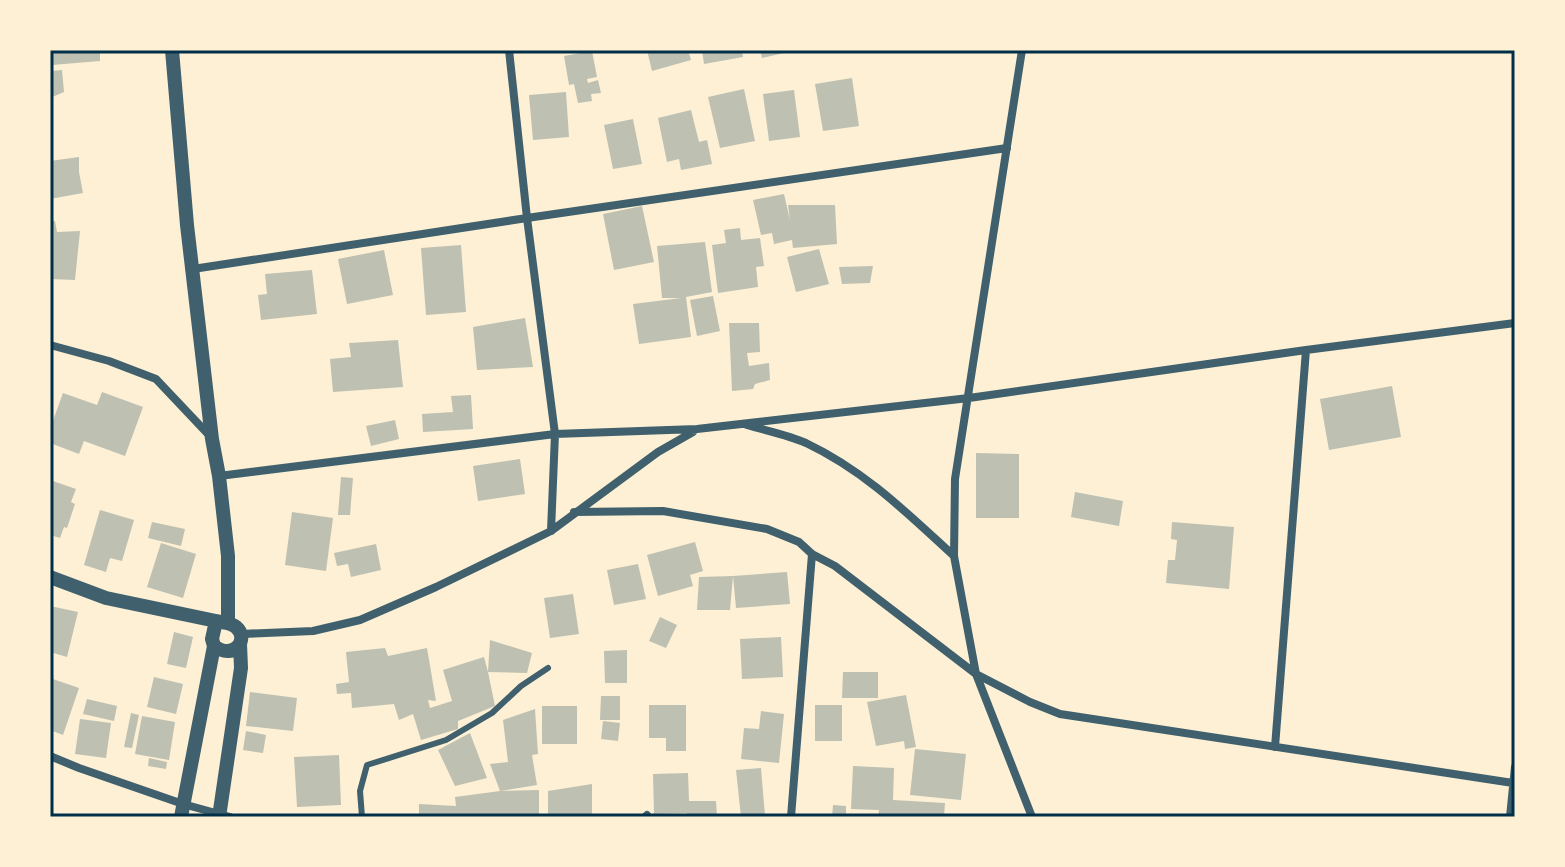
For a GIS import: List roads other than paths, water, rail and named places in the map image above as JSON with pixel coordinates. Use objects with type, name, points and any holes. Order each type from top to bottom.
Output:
[{"type":"street","points":[[172,50],[187,225],[228,556],[222,622],[212,639],[214,646],[182,810]]},
{"type":"street","points":[[509,50],[555,434],[551,531]]},
{"type":"street","points":[[1022,50],[955,479],[954,556],[976,674],[1032,817]]},
{"type":"street","points":[[193,269],[1007,148]]},
{"type":"street","points":[[219,476],[555,434],[697,429],[969,398],[1515,323]]},
{"type":"street","points":[[50,345],[109,361],[156,379],[212,439]]},
{"type":"street","points":[[1275,747],[1306,350]]},
{"type":"street","points":[[743,423],[804,442],[843,463],[882,490],[954,556]]},
{"type":"street","points":[[240,639],[313,631],[360,620],[436,587],[551,531],[658,452],[697,429]]},
{"type":"street","points":[[574,512],[663,511],[767,529],[799,542],[976,674],[1060,714],[1513,783]]},
{"type":"street","points":[[791,817],[812,554]]},
{"type":"street","points":[[50,577],[106,598],[235,626],[240,639],[241,668],[223,816],[182,810],[50,756]]},
{"type":"street","points":[[214,646],[229,652],[240,639]]},
{"type":"street","points":[[1510,817],[1515,767]]},
{"type":"lane","points":[[362,817],[360,791],[367,765],[446,740],[492,713],[521,686],[548,668]]}]
